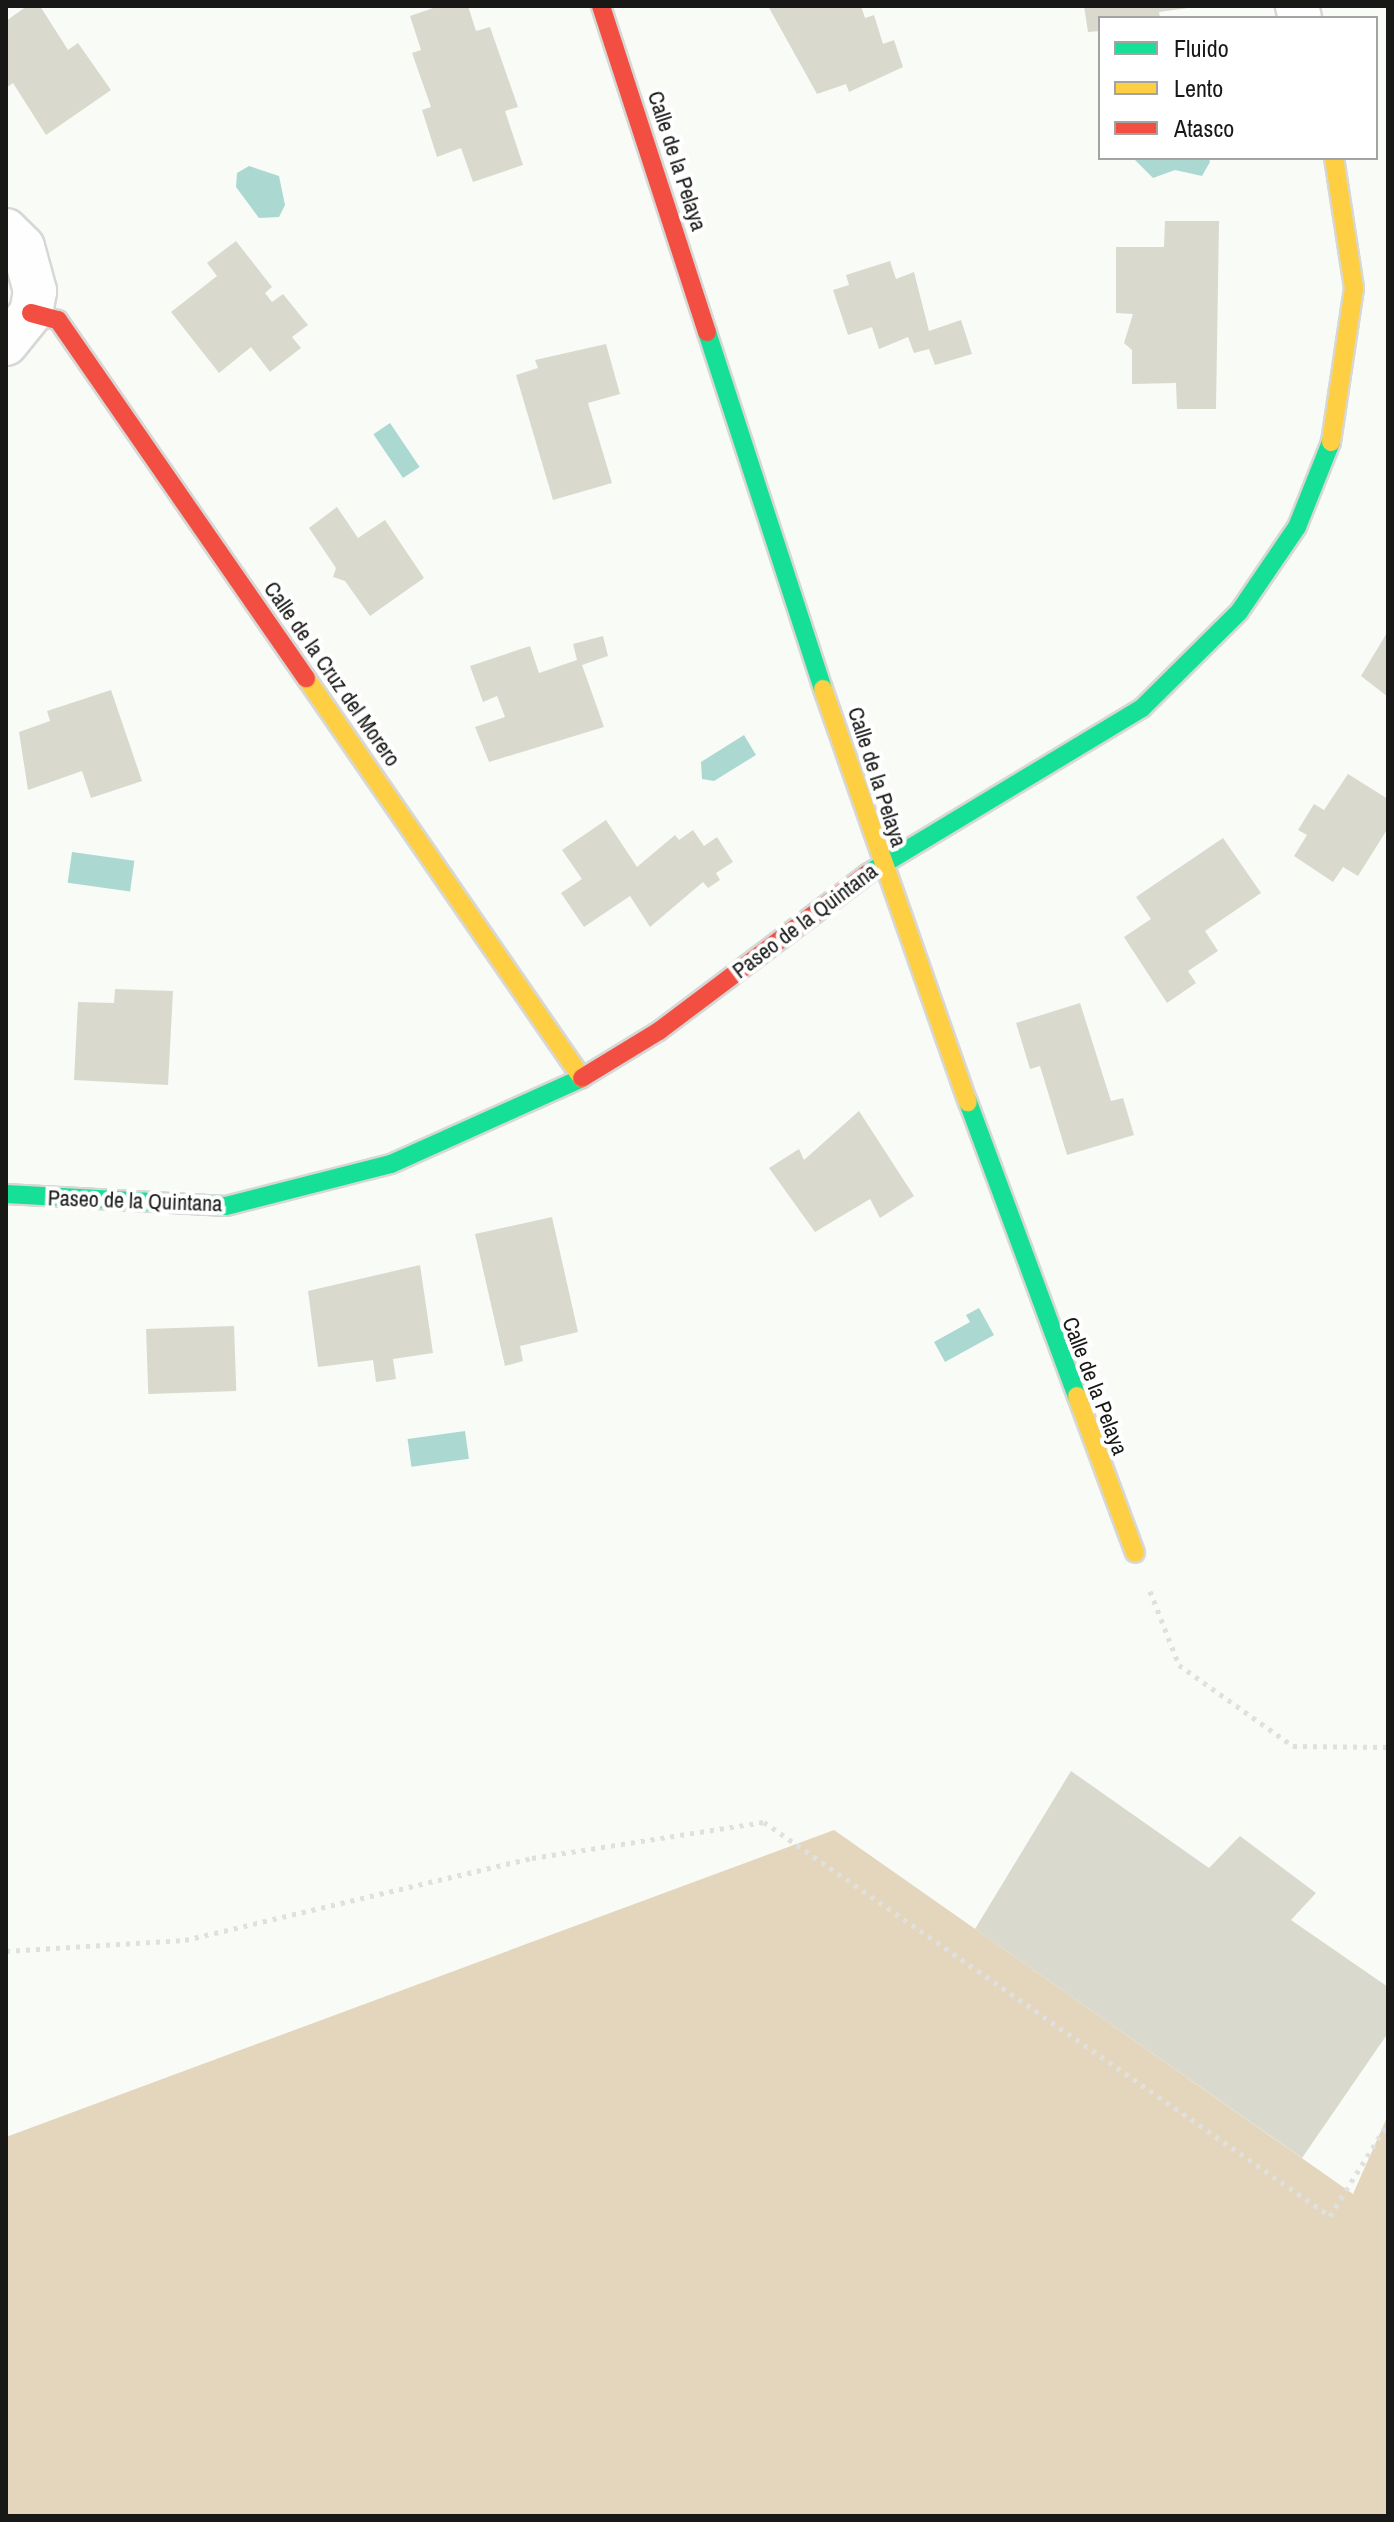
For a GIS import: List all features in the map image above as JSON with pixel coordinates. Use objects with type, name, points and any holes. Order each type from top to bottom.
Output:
[{"type":"street","name":"Calle de la Pelaya","points":[[601,6],[880,864],[1135,1553]]},
{"type":"street","name":"Paseo de la Quintana","points":[[6,1194],[226,1206],[391,1164],[582,1078],[659,1031],[880,864],[1142,708],[1239,612],[1297,527],[1340,421],[1354,288],[1334,160]]},
{"type":"street","points":[[6,230],[33,268],[18,329]]},
{"type":"street","name":"Calle de la Cruz del Morero","points":[[18,329],[58,320],[582,1078]]},
{"type":"path","points":[[1135,1553],[1179,1665],[1293,1746],[1388,1747]]},
{"type":"path","points":[[6,1951],[185,1940],[532,1858],[764,1822],[1330,2216],[1388,2123]]},
{"type":"shaded area","points":[[834,1830],[1353,2194],[1388,2115],[1388,2516],[6,2516],[6,2137]]},
{"type":"water","points":[[1135,160],[1210,160],[1202,176],[1175,170],[1153,178]]},
{"type":"water","points":[[249,166],[279,176],[285,205],[279,217],[259,218],[236,187],[237,173]]},
{"type":"water","points":[[390,423],[420,467],[403,478],[373,434]]},
{"type":"water","points":[[744,735],[756,755],[714,781],[702,779],[701,762]]},
{"type":"water","points":[[72,852],[134,861],[130,891],[68,883]]},
{"type":"water","points":[[979,1308],[994,1335],[945,1362],[934,1342],[970,1322],[966,1315]]},
{"type":"water","points":[[465,1431],[469,1459],[411,1467],[408,1439]]},
{"type":"building","points":[[27,6],[40,6],[68,50],[78,43],[111,90],[46,135],[13,83],[6,88],[6,21]]},
{"type":"building","points":[[439,6],[468,6],[476,31],[490,27],[518,107],[505,111],[523,165],[473,182],[461,148],[437,157],[422,110],[431,107],[412,53],[421,50],[410,16]]},
{"type":"building","points":[[768,6],[861,6],[865,18],[874,15],[883,44],[894,40],[903,67],[849,92],[846,84],[817,94]]},
{"type":"building","points":[[1084,6],[1188,6],[1159,12],[1160,16],[1098,16],[1098,31],[1088,32]]},
{"type":"building","points":[[1165,221],[1219,221],[1216,409],[1177,409],[1176,383],[1132,384],[1132,350],[1124,343],[1133,314],[1116,313],[1116,247],[1164,247]]},
{"type":"building","points":[[236,241],[272,287],[265,293],[272,302],[283,294],[308,325],[292,337],[301,348],[270,372],[251,347],[219,373],[171,312],[217,276],[207,263]]},
{"type":"building","points":[[890,261],[896,279],[914,272],[929,331],[961,320],[972,354],[935,365],[929,349],[914,353],[908,337],[879,349],[872,327],[848,335],[833,290],[849,285],[846,275]]},
{"type":"building","points":[[606,344],[620,394],[588,403],[612,483],[553,500],[516,375],[538,368],[535,360]]},
{"type":"building","points":[[337,507],[358,538],[385,520],[424,578],[370,616],[345,581],[333,577],[336,568],[309,528]]},
{"type":"building","points":[[1388,631],[1388,697],[1361,676]]},
{"type":"building","points":[[603,636],[608,656],[582,665],[604,727],[489,762],[475,727],[505,717],[497,696],[483,702],[470,666],[530,646],[539,673],[577,660],[573,644]]},
{"type":"building","points":[[111,690],[142,781],[91,798],[82,771],[28,790],[19,732],[50,721],[47,711]]},
{"type":"building","points":[[1348,774],[1388,799],[1388,828],[1358,876],[1343,867],[1333,882],[1294,856],[1307,835],[1298,830],[1314,804],[1324,810]]},
{"type":"building","points":[[606,820],[637,867],[675,835],[679,840],[693,830],[704,846],[717,837],[733,862],[716,873],[720,880],[708,888],[703,882],[650,927],[630,896],[584,927],[561,893],[582,879],[562,850]]},
{"type":"building","points":[[1223,838],[1261,893],[1205,931],[1218,951],[1188,971],[1196,983],[1167,1003],[1124,937],[1151,919],[1136,897]]},
{"type":"building","points":[[115,989],[173,991],[168,1085],[74,1080],[78,1002],[114,1003]]},
{"type":"building","points":[[1080,1003],[1111,1101],[1123,1098],[1134,1135],[1067,1155],[1040,1066],[1030,1069],[1016,1023]]},
{"type":"building","points":[[859,1111],[914,1196],[880,1218],[870,1199],[815,1232],[769,1168],[799,1149],[804,1160]]},
{"type":"building","points":[[552,1217],[578,1332],[520,1346],[523,1361],[505,1366],[475,1234]]},
{"type":"building","points":[[420,1265],[433,1353],[393,1359],[396,1379],[376,1382],[373,1360],[318,1367],[308,1291]]},
{"type":"building","points":[[234,1326],[236,1391],[148,1394],[146,1329]]},
{"type":"building","points":[[1071,1771],[1209,1868],[1240,1836],[1316,1893],[1291,1920],[1388,1987],[1388,2033],[1302,2158],[975,1929]]},
{"type":"traffic: fast","points":[[707,332],[823,689]]},
{"type":"traffic: fast","points":[[867,874],[1142,708],[1239,612],[1297,527],[1331,442]]},
{"type":"traffic: fast","points":[[6,1194],[226,1206],[391,1164],[582,1078]]},
{"type":"traffic: fast","points":[[968,1102],[1077,1396]]},
{"type":"traffic: slow","points":[[1331,442],[1354,288],[1334,160]]},
{"type":"traffic: slow","points":[[306,678],[582,1078]]},
{"type":"traffic: slow","points":[[823,689],[968,1102]]},
{"type":"traffic: slow","points":[[1077,1396],[1135,1553]]},
{"type":"traffic: jam","points":[[601,6],[707,332]]},
{"type":"traffic: jam","points":[[31,313],[58,320],[306,678]]},
{"type":"traffic: jam","points":[[582,1078],[659,1031],[867,874]]}]
